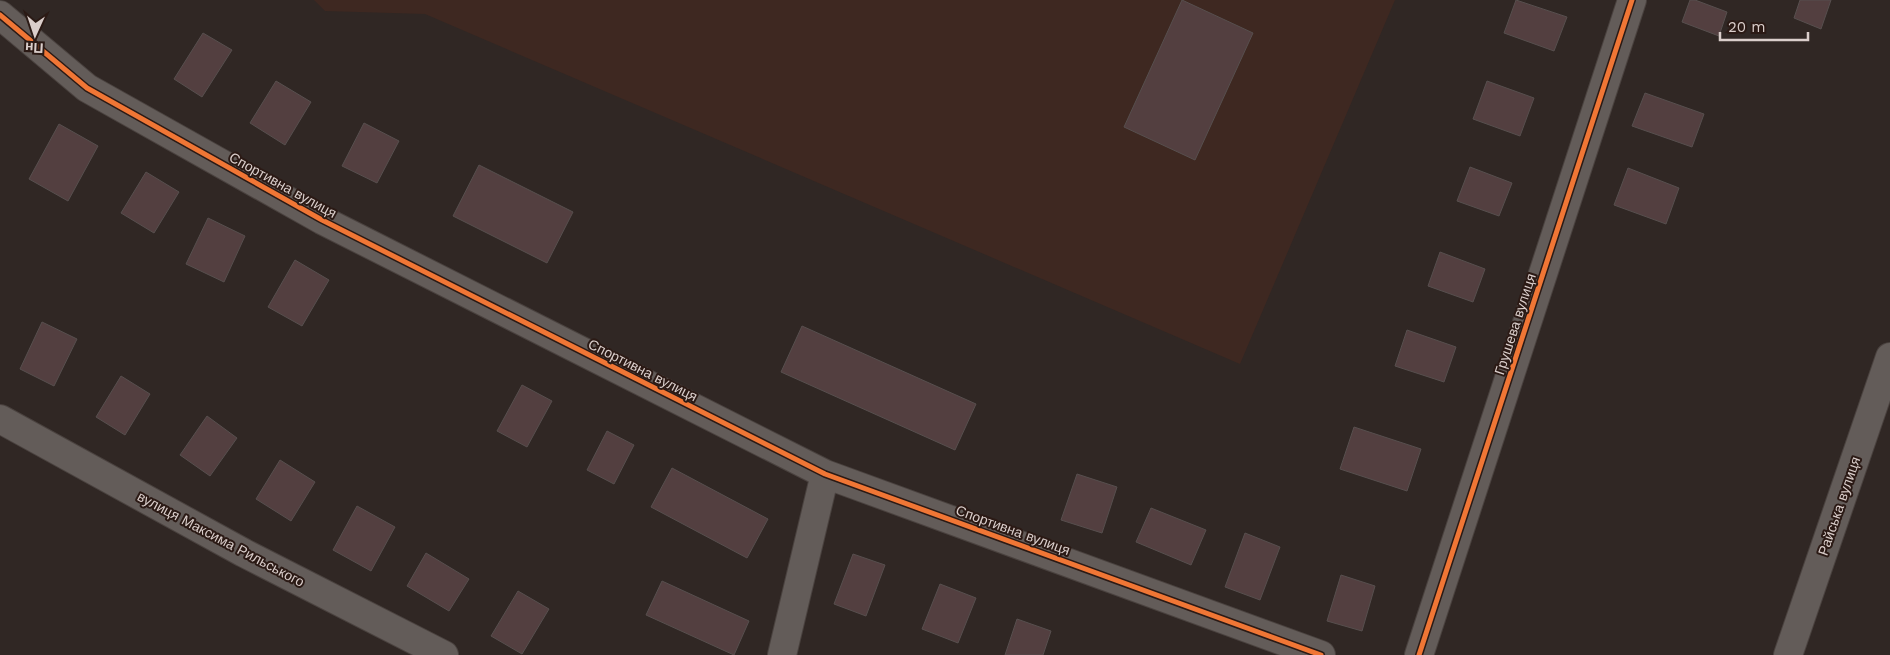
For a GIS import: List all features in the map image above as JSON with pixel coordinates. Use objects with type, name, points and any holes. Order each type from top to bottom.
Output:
[{"type":"street","name":"Грушева вулиця","points":[[1419,655],[1632,0]]},
{"type":"street","name":"Спортивна вулиця","points":[[0,15],[88,88],[322,220],[825,474],[1321,655]]},
{"type":"street","name":"Райська вулиця","points":[[1788,655],[1890,357]]},
{"type":"street","name":"вулиця Максима Рильського","points":[[0,419],[244,553],[444,655]]},
{"type":"street","points":[[782,655],[825,474]]},
{"type":"shaded area","points":[[314,0],[1395,0],[1240,364],[425,14],[325,11]]},
{"type":"building","points":[[1182,0],[1253,33],[1195,160],[1124,127]]},
{"type":"building","points":[[1516,0],[1567,17],[1554,51],[1504,33]]},
{"type":"building","points":[[1690,0],[1695,0],[1727,12],[1719,36],[1682,22]]},
{"type":"building","points":[[1800,0],[1831,0],[1821,29],[1794,18]]},
{"type":"building","points":[[203,33],[232,50],[202,97],[174,79]]},
{"type":"building","points":[[276,81],[311,102],[285,145],[250,123]]},
{"type":"building","points":[[1487,81],[1534,98],[1520,136],[1473,119]]},
{"type":"building","points":[[1645,93],[1704,114],[1692,147],[1632,126]]},
{"type":"building","points":[[364,123],[399,141],[377,183],[342,166]]},
{"type":"building","points":[[59,124],[98,146],[68,201],[29,179]]},
{"type":"building","points":[[479,165],[573,212],[547,263],[453,216]]},
{"type":"building","points":[[1470,167],[1512,183],[1499,216],[1457,201]]},
{"type":"building","points":[[1628,168],[1679,188],[1666,224],[1614,205]]},
{"type":"building","points":[[146,172],[179,192],[154,233],[121,213]]},
{"type":"building","points":[[208,218],[245,236],[224,282],[186,264]]},
{"type":"building","points":[[1440,252],[1485,269],[1473,302],[1428,286]]},
{"type":"building","points":[[295,260],[329,280],[302,326],[268,307]]},
{"type":"building","points":[[42,322],[77,339],[54,386],[20,369]]},
{"type":"building","points":[[802,326],[976,404],[955,450],[781,372]]},
{"type":"building","points":[[1407,330],[1456,347],[1444,382],[1395,366]]},
{"type":"building","points":[[121,376],[150,394],[125,435],[96,417]]},
{"type":"building","points":[[522,385],[552,401],[527,447],[497,431]]},
{"type":"building","points":[[207,416],[237,438],[210,476],[180,455]]},
{"type":"building","points":[[1354,427],[1421,449],[1407,491],[1340,469]]},
{"type":"building","points":[[607,431],[634,445],[614,484],[587,470]]},
{"type":"building","points":[[280,460],[315,482],[291,521],[256,499]]},
{"type":"building","points":[[672,468],[768,519],[747,558],[651,507]]},
{"type":"building","points":[[1077,474],[1117,487],[1102,533],[1061,520]]},
{"type":"building","points":[[357,506],[395,527],[371,571],[333,550]]},
{"type":"building","points":[[1151,508],[1206,530],[1191,565],[1136,542]]},
{"type":"building","points":[[1245,533],[1280,547],[1260,600],[1225,587]]},
{"type":"building","points":[[426,553],[469,579],[449,611],[407,586]]},
{"type":"building","points":[[853,554],[885,565],[866,616],[834,604]]},
{"type":"building","points":[[1341,575],[1375,586],[1362,631],[1327,621]]},
{"type":"building","points":[[662,581],[749,621],[734,655],[646,615]]},
{"type":"building","points":[[940,584],[976,598],[958,643],[922,629]]},
{"type":"building","points":[[518,591],[549,609],[522,654],[491,636]]},
{"type":"building","points":[[1017,619],[1051,631],[1043,655],[1005,655]]},
{"type":"cycle path","points":[[1419,655],[1632,0]]},
{"type":"cycle path","points":[[0,15],[87,88],[322,220],[825,474],[1321,655]]}]
